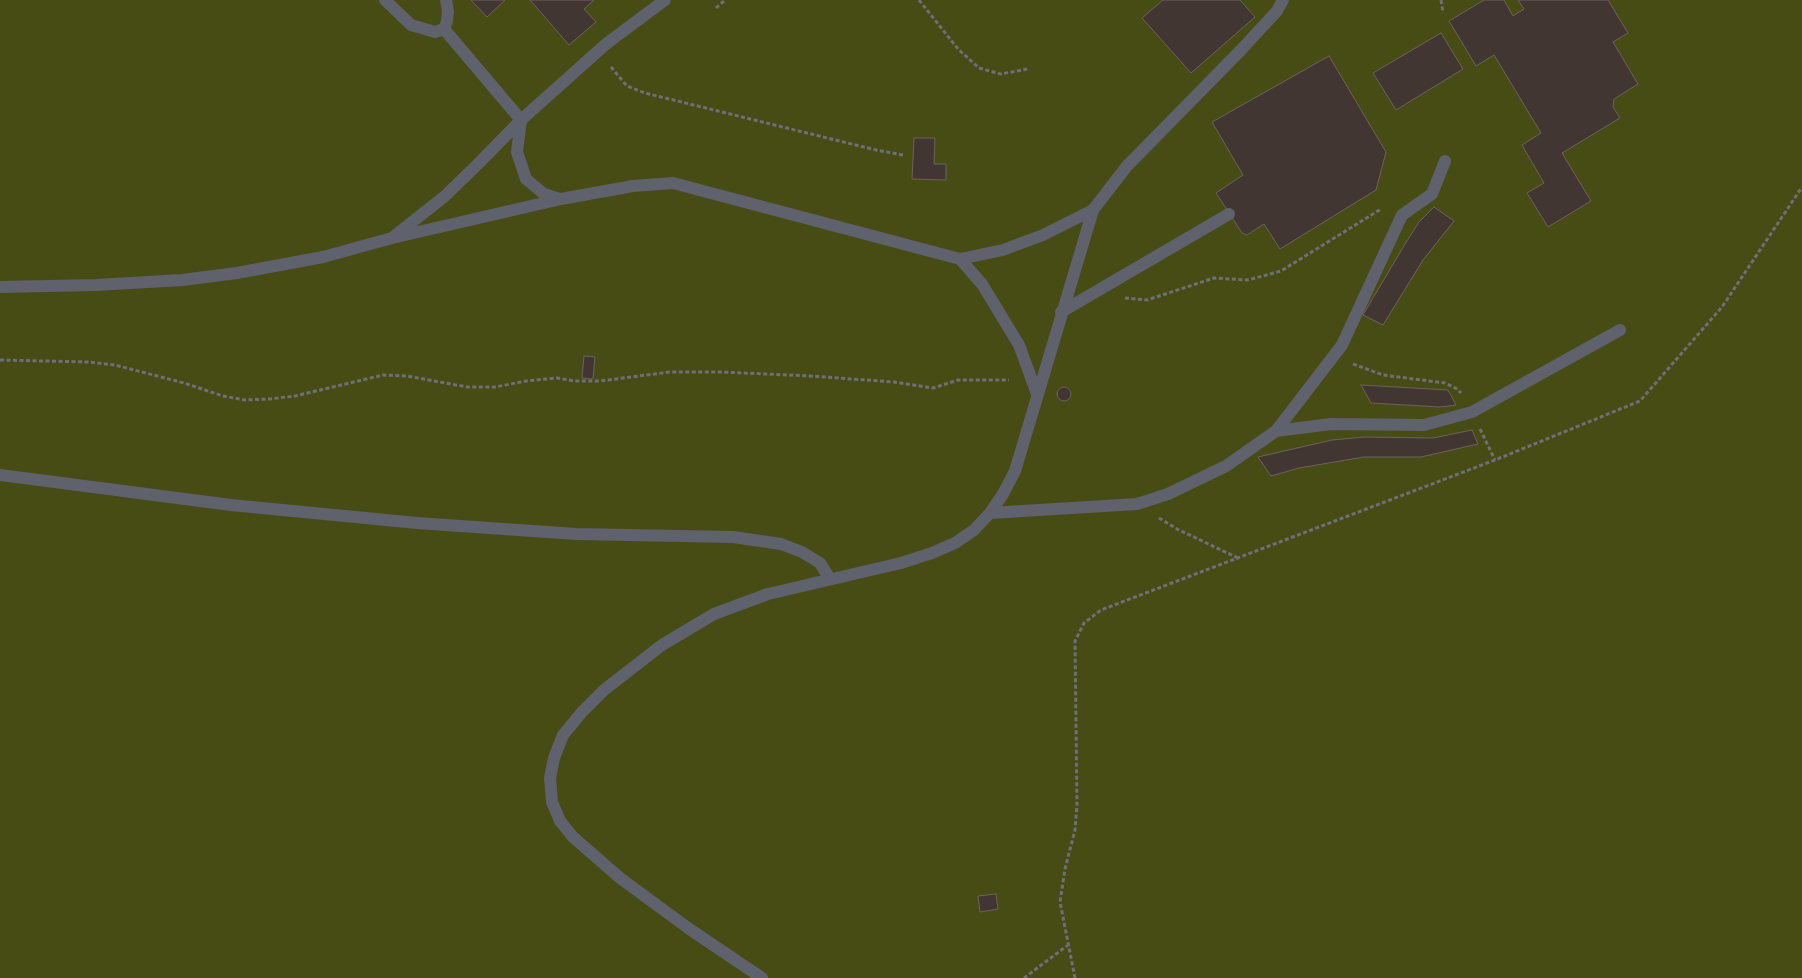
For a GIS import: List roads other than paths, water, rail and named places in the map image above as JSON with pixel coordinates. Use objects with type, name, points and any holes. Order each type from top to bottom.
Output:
[{"type":"lane","points":[[385,0],[411,25],[435,32],[444,29]]},
{"type":"lane","points":[[444,29],[448,11],[446,0]]},
{"type":"lane","points":[[392,238],[445,196],[521,120],[597,52],[665,0]]},
{"type":"lane","points":[[762,978],[688,928],[620,878],[573,837],[560,821],[552,802],[550,778],[554,758],[563,735],[604,690],[662,645],[714,614],[768,594],[830,578],[901,563],[932,553],[955,543],[974,530],[990,513],[1003,494],[1015,470],[1025,442],[1037,394],[1093,210],[1127,166],[1240,51],[1277,11],[1284,0]]},
{"type":"lane","points":[[444,29],[521,120],[517,152],[526,179],[544,194],[561,199]]},
{"type":"lane","points":[[990,513],[1137,504],[1168,494],[1226,466],[1276,431],[1342,345],[1402,216],[1432,194],[1445,160]]},
{"type":"lane","points":[[0,287],[96,285],[182,280],[237,273],[323,257],[392,238],[561,199],[633,186],[673,183],[960,260],[1003,250],[1043,235],[1093,210]]},
{"type":"lane","points":[[1062,312],[1229,214]]},
{"type":"lane","points":[[960,260],[982,284],[1019,345],[1037,394]]},
{"type":"lane","points":[[1276,431],[1331,424],[1424,426],[1472,412],[1620,330]]},
{"type":"lane","points":[[0,475],[231,505],[417,523],[576,534],[733,538],[782,544],[802,552],[820,563],[830,578]]}]
